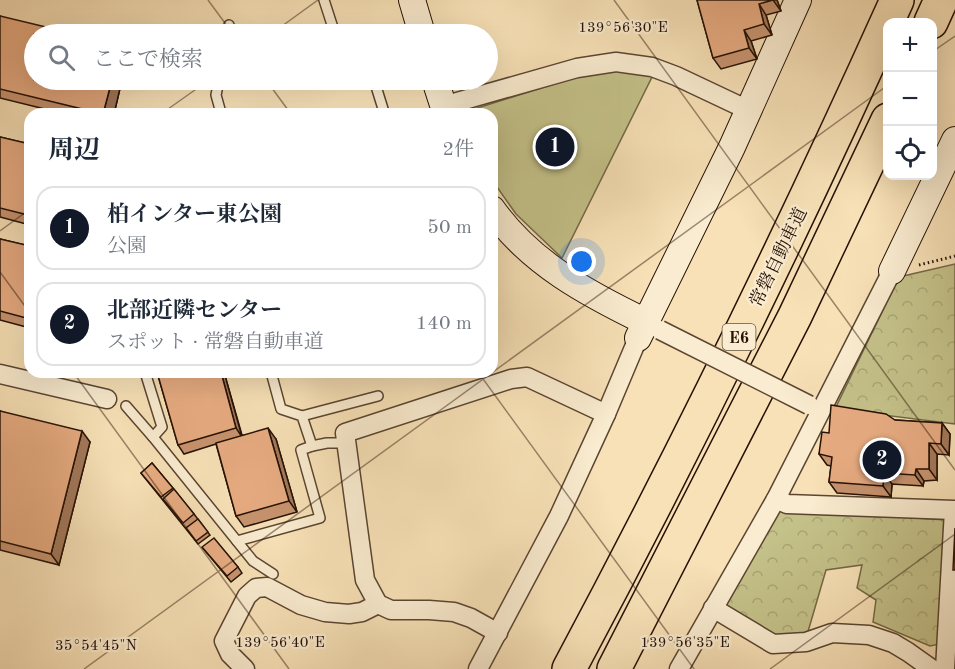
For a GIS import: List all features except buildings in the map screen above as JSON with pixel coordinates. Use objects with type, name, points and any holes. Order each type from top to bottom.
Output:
[{"type":"highway","name":"常磐自動車道","points":[[569,669],[627,560],[760,295],[897,0]]},
{"type":"highway","points":[[933,18],[941,0]]},
{"type":"highway","name":"E6","points":[[614,669],[795,316],[885,126]]},
{"type":"street","points":[[412,0],[419,24]]},
{"type":"street","points":[[478,669],[559,516],[648,330],[798,0]]},
{"type":"street","points":[[450,108],[577,68],[616,62],[652,67],[748,110]]},
{"type":"street","points":[[438,90],[443,108]]},
{"type":"street","points":[[679,669],[776,499],[814,407],[892,271],[955,140]]},
{"type":"street","points":[[498,215],[517,238],[574,285],[648,330],[814,407]]},
{"type":"street","points":[[0,374],[107,399]]},
{"type":"street","points":[[498,633],[471,618],[454,612],[391,610],[378,604],[365,580],[345,433],[511,379],[528,377],[606,414]]},
{"type":"street","points":[[776,499],[787,504],[954,510],[945,669]]},
{"type":"street","points":[[238,667],[224,641],[247,596],[256,588],[267,587],[301,605],[325,612],[349,614],[362,612],[378,604]]},
{"type":"street","points":[[713,608],[773,644],[806,642],[832,633],[869,635],[908,651],[932,669]]},
{"type":"lane","points":[[324,0],[332,24]]},
{"type":"lane","points":[[217,90],[220,108]]},
{"type":"lane","points":[[377,90],[383,108]]},
{"type":"lane","points":[[148,378],[162,427],[153,437]]},
{"type":"lane","points":[[273,378],[281,409],[302,416],[378,396]]},
{"type":"lane","points":[[126,406],[253,561],[273,574]]},
{"type":"lane","points":[[302,416],[312,446]]},
{"type":"lane","points":[[237,541],[320,518],[301,450],[327,443],[347,443]]},
{"type":"path","points":[[892,271],[955,256]]},
{"type":"green space","points":[[618,71],[653,75],[562,258],[516,214],[498,188],[498,108],[478,108],[573,78]]},
{"type":"green space","points":[[955,264],[955,424],[835,409],[899,277]]},
{"type":"green space","points":[[779,509],[946,520],[940,644],[930,646],[873,622],[876,600],[857,588],[862,565],[826,570],[807,635],[775,636],[723,604]]},
{"type":"place","name":"柏インター東公園","points":[[555,147]]},
{"type":"place","name":"北部近隣センター","points":[[882,460]]}]
